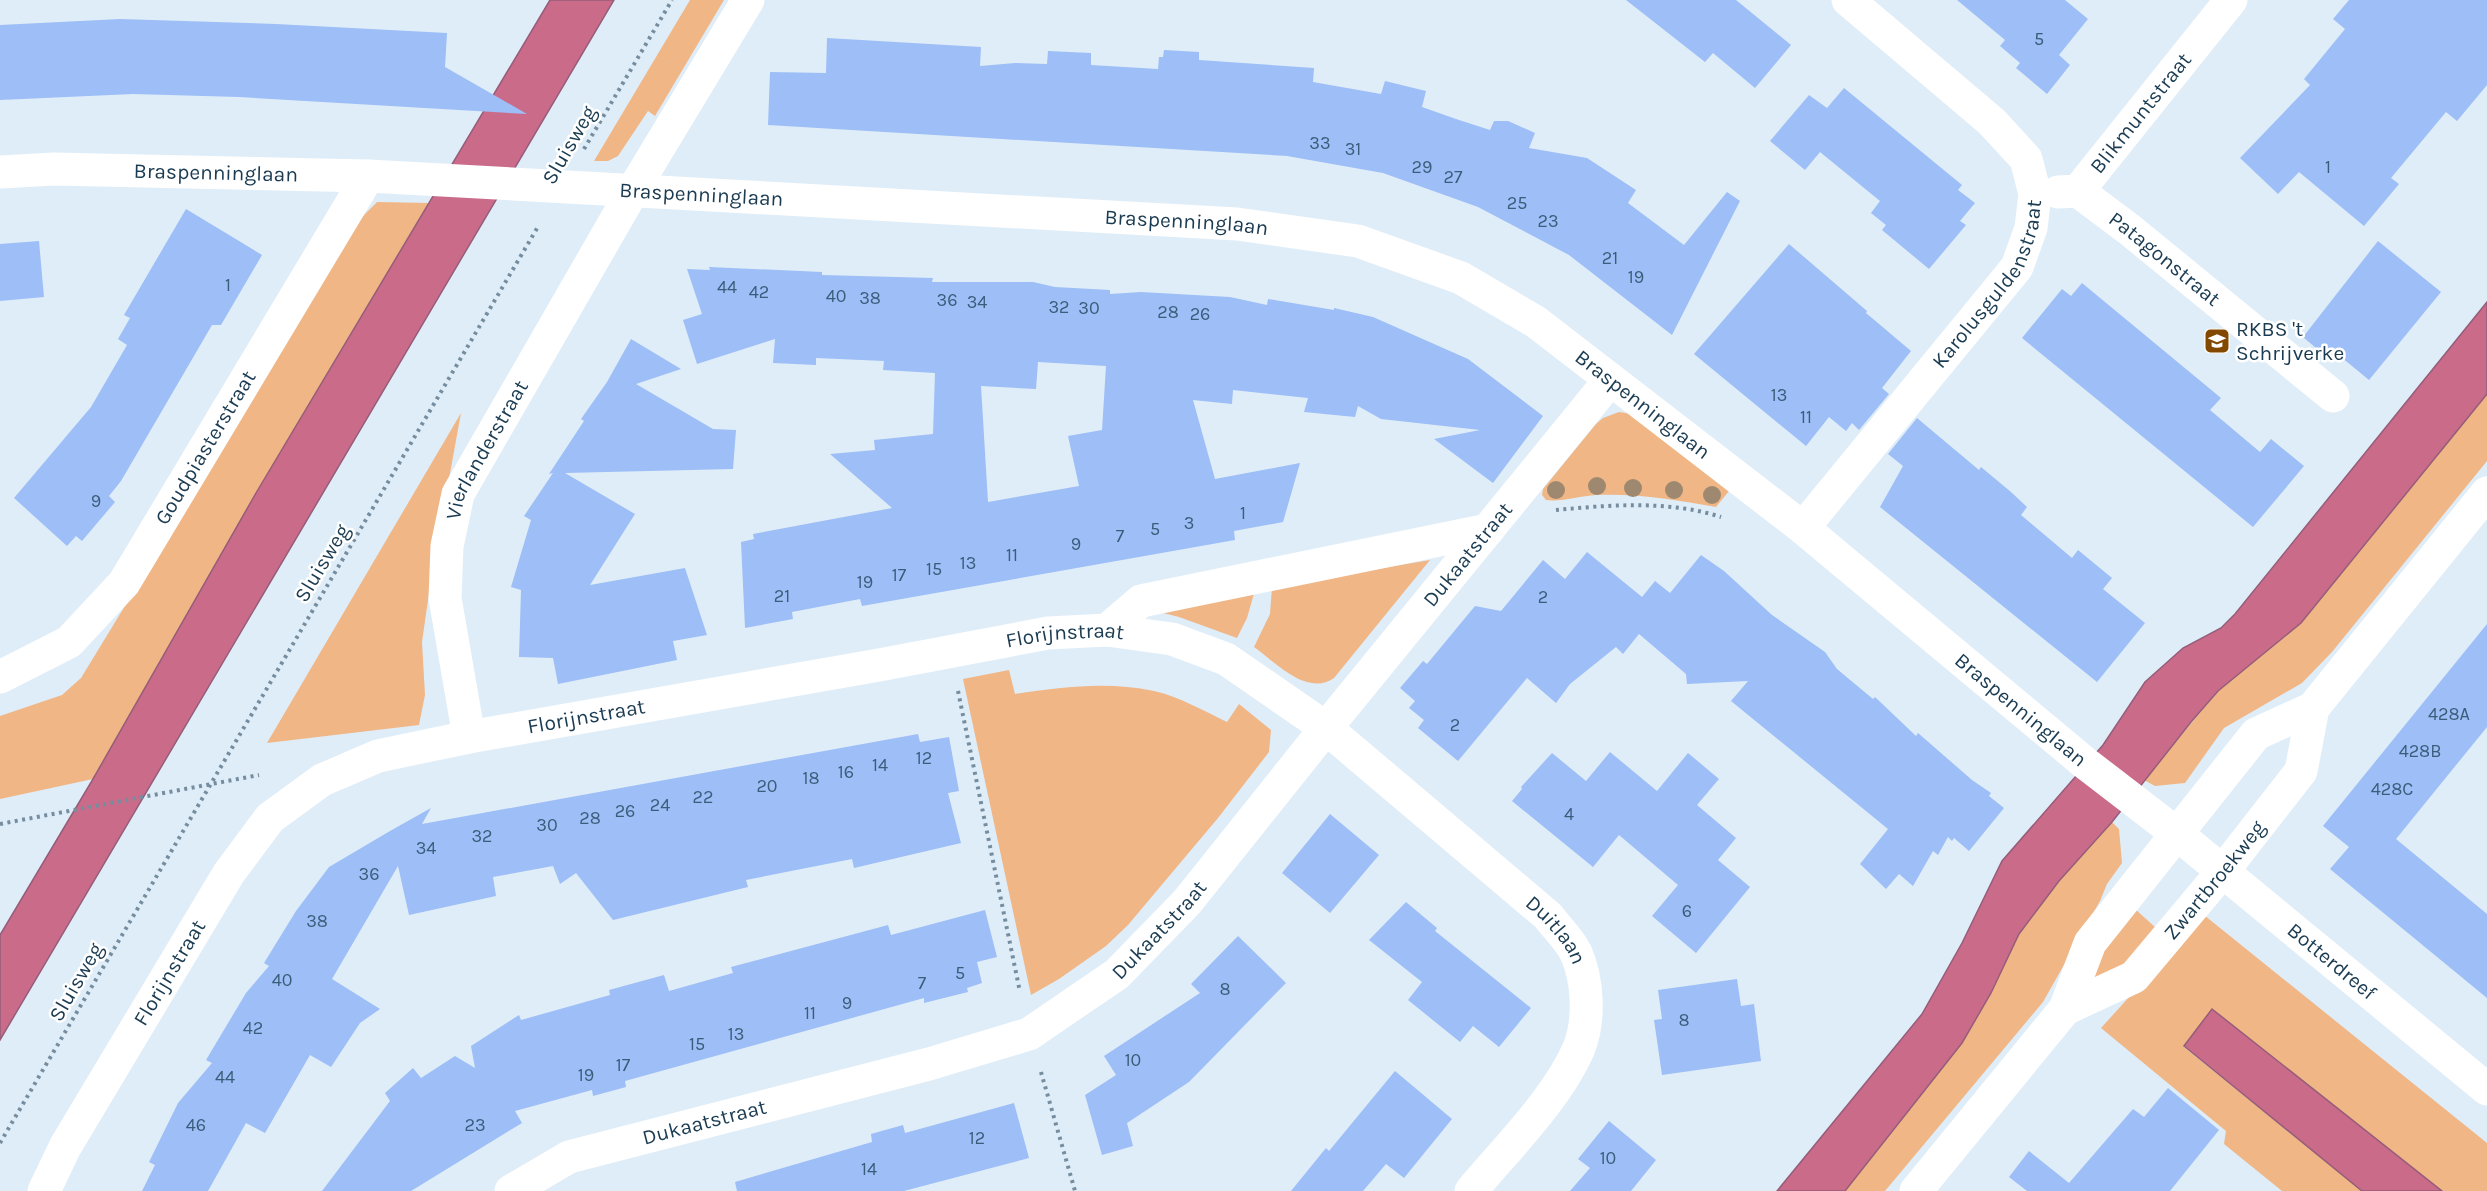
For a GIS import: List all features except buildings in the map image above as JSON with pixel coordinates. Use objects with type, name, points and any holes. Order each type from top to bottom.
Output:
[{"type":"street","points":[[632,192],[748,0]]},
{"type":"street","name":"Karolusguldenstraat","points":[[1803,528],[2017,267],[2031,228],[2035,194],[2026,159],[1992,122],[1848,0]]},
{"type":"street","name":"Blikmuntstraat","points":[[2035,194],[2078,191],[2230,0]]},
{"type":"street","name":"Braspenninglaan","points":[[0,172],[54,169],[368,176],[1237,224],[1358,241],[1461,278],[1536,322],[1803,528],[2085,764],[2136,805],[2176,833]]},
{"type":"street","name":"Goudpiasterstraat","points":[[0,677],[69,642],[124,583],[368,176]]},
{"type":"street","name":"Patagonstraat","points":[[2078,191],[2130,230],[2333,396]]},
{"type":"street","name":"Vierlanderstraat","points":[[469,737],[445,598],[447,546],[458,494],[632,192]]},
{"type":"street","name":"Dukaatstraat","points":[[511,1191],[569,1156],[928,1064],[1029,1034],[1117,974],[1179,910],[1610,380]]},
{"type":"street","name":"Zwartbroekweg","points":[[1916,1191],[2066,1009],[2090,943],[2256,734],[2313,708],[2487,493]]},
{"type":"street","points":[[1107,630],[1141,601],[1488,530]]},
{"type":"street","name":"Florijnstraat","points":[[44,1191],[65,1147],[223,883],[270,818],[322,780],[378,756],[469,737],[1048,633],[1107,630],[1172,639],[1226,659],[1326,728]]},
{"type":"street","name":"Zwartbroekweg","points":[[2066,1009],[2134,977],[2223,871],[2301,771],[2313,708]]},
{"type":"street","name":"Duitlaan","points":[[1326,728],[1548,916],[1575,952],[1578,961],[1586,992],[1580,1046],[1558,1087],[1471,1191]]},
{"type":"street","name":"Botterdreef","points":[[2176,833],[2487,1089]]},
{"type":"path","name":"Sluisweg","points":[[0,1143],[210,783],[550,186],[672,0]]},
{"type":"path","points":[[1548,510],[1654,506],[1689,510],[1725,518]]},
{"type":"path","points":[[950,652],[1021,999]]},
{"type":"path","points":[[0,824],[210,783]]},
{"type":"path","points":[[1041,1071],[1075,1191]]},
{"type":"shaded area","points":[[550,0],[614,0],[0,1040],[0,935],[93,779],[256,493]]},
{"type":"shaded area","points":[[690,0],[724,0],[655,116],[648,111],[618,156],[608,161],[594,161]]},
{"type":"shaded area","points":[[377,202],[430,203],[256,493],[93,779],[0,799],[0,716],[62,695],[81,678],[363,216]]},
{"type":"shaded area","points":[[2487,302],[2487,394],[2301,623],[2218,691],[2112,822],[2059,881],[2019,934],[1991,993],[1962,1043],[1845,1191],[1777,1191],[1922,1014],[1962,943],[2002,861],[2103,745],[2145,682],[2183,648],[2221,628],[2235,614]]},
{"type":"shaded area","points":[[2487,394],[2487,461],[2332,652],[2302,683],[2224,728],[2185,783],[2155,786],[2144,780],[2218,691],[2301,623]]},
{"type":"shaded area","points":[[1619,412],[1632,414],[1729,491],[1716,507],[1626,495],[1596,495],[1546,500],[1542,495],[1543,489],[1596,424],[1603,418]]},
{"type":"shaded area","points":[[461,413],[432,572],[422,642],[425,695],[419,725],[267,743]]},
{"type":"shaded area","points":[[1430,560],[1334,678],[1324,683],[1313,683],[1292,675],[1254,647],[1270,614],[1272,587]]},
{"type":"shaded area","points":[[1255,590],[1247,618],[1237,638],[1179,617],[1147,609]]},
{"type":"shaded area","points":[[1009,670],[1015,694],[1084,686],[1136,688],[1173,697],[1227,722],[1239,704],[1271,730],[1269,752],[1218,818],[1128,925],[1106,946],[1059,979],[1031,995],[963,679]]},
{"type":"shaded area","points":[[2112,822],[2119,829],[2122,863],[2107,884],[2100,901],[2043,1002],[1885,1191],[1845,1191],[1962,1043],[1991,993],[2019,934],[2059,881]]},
{"type":"shaded area","points":[[2135,909],[2155,927],[2126,964],[2086,997],[2101,950]]},
{"type":"shaded area","points":[[2199,911],[2487,1143],[2487,1191],[2442,1191],[2212,1009],[2184,1047],[2362,1191],[2282,1191],[2224,1144],[2226,1131],[2101,1028],[2150,974]]},
{"type":"shaded area","points":[[2212,1009],[2442,1191],[2362,1191],[2184,1046]]},
{"type":"place","name":"RKBS 't Schrijverke","points":[[2217,341]]}]
